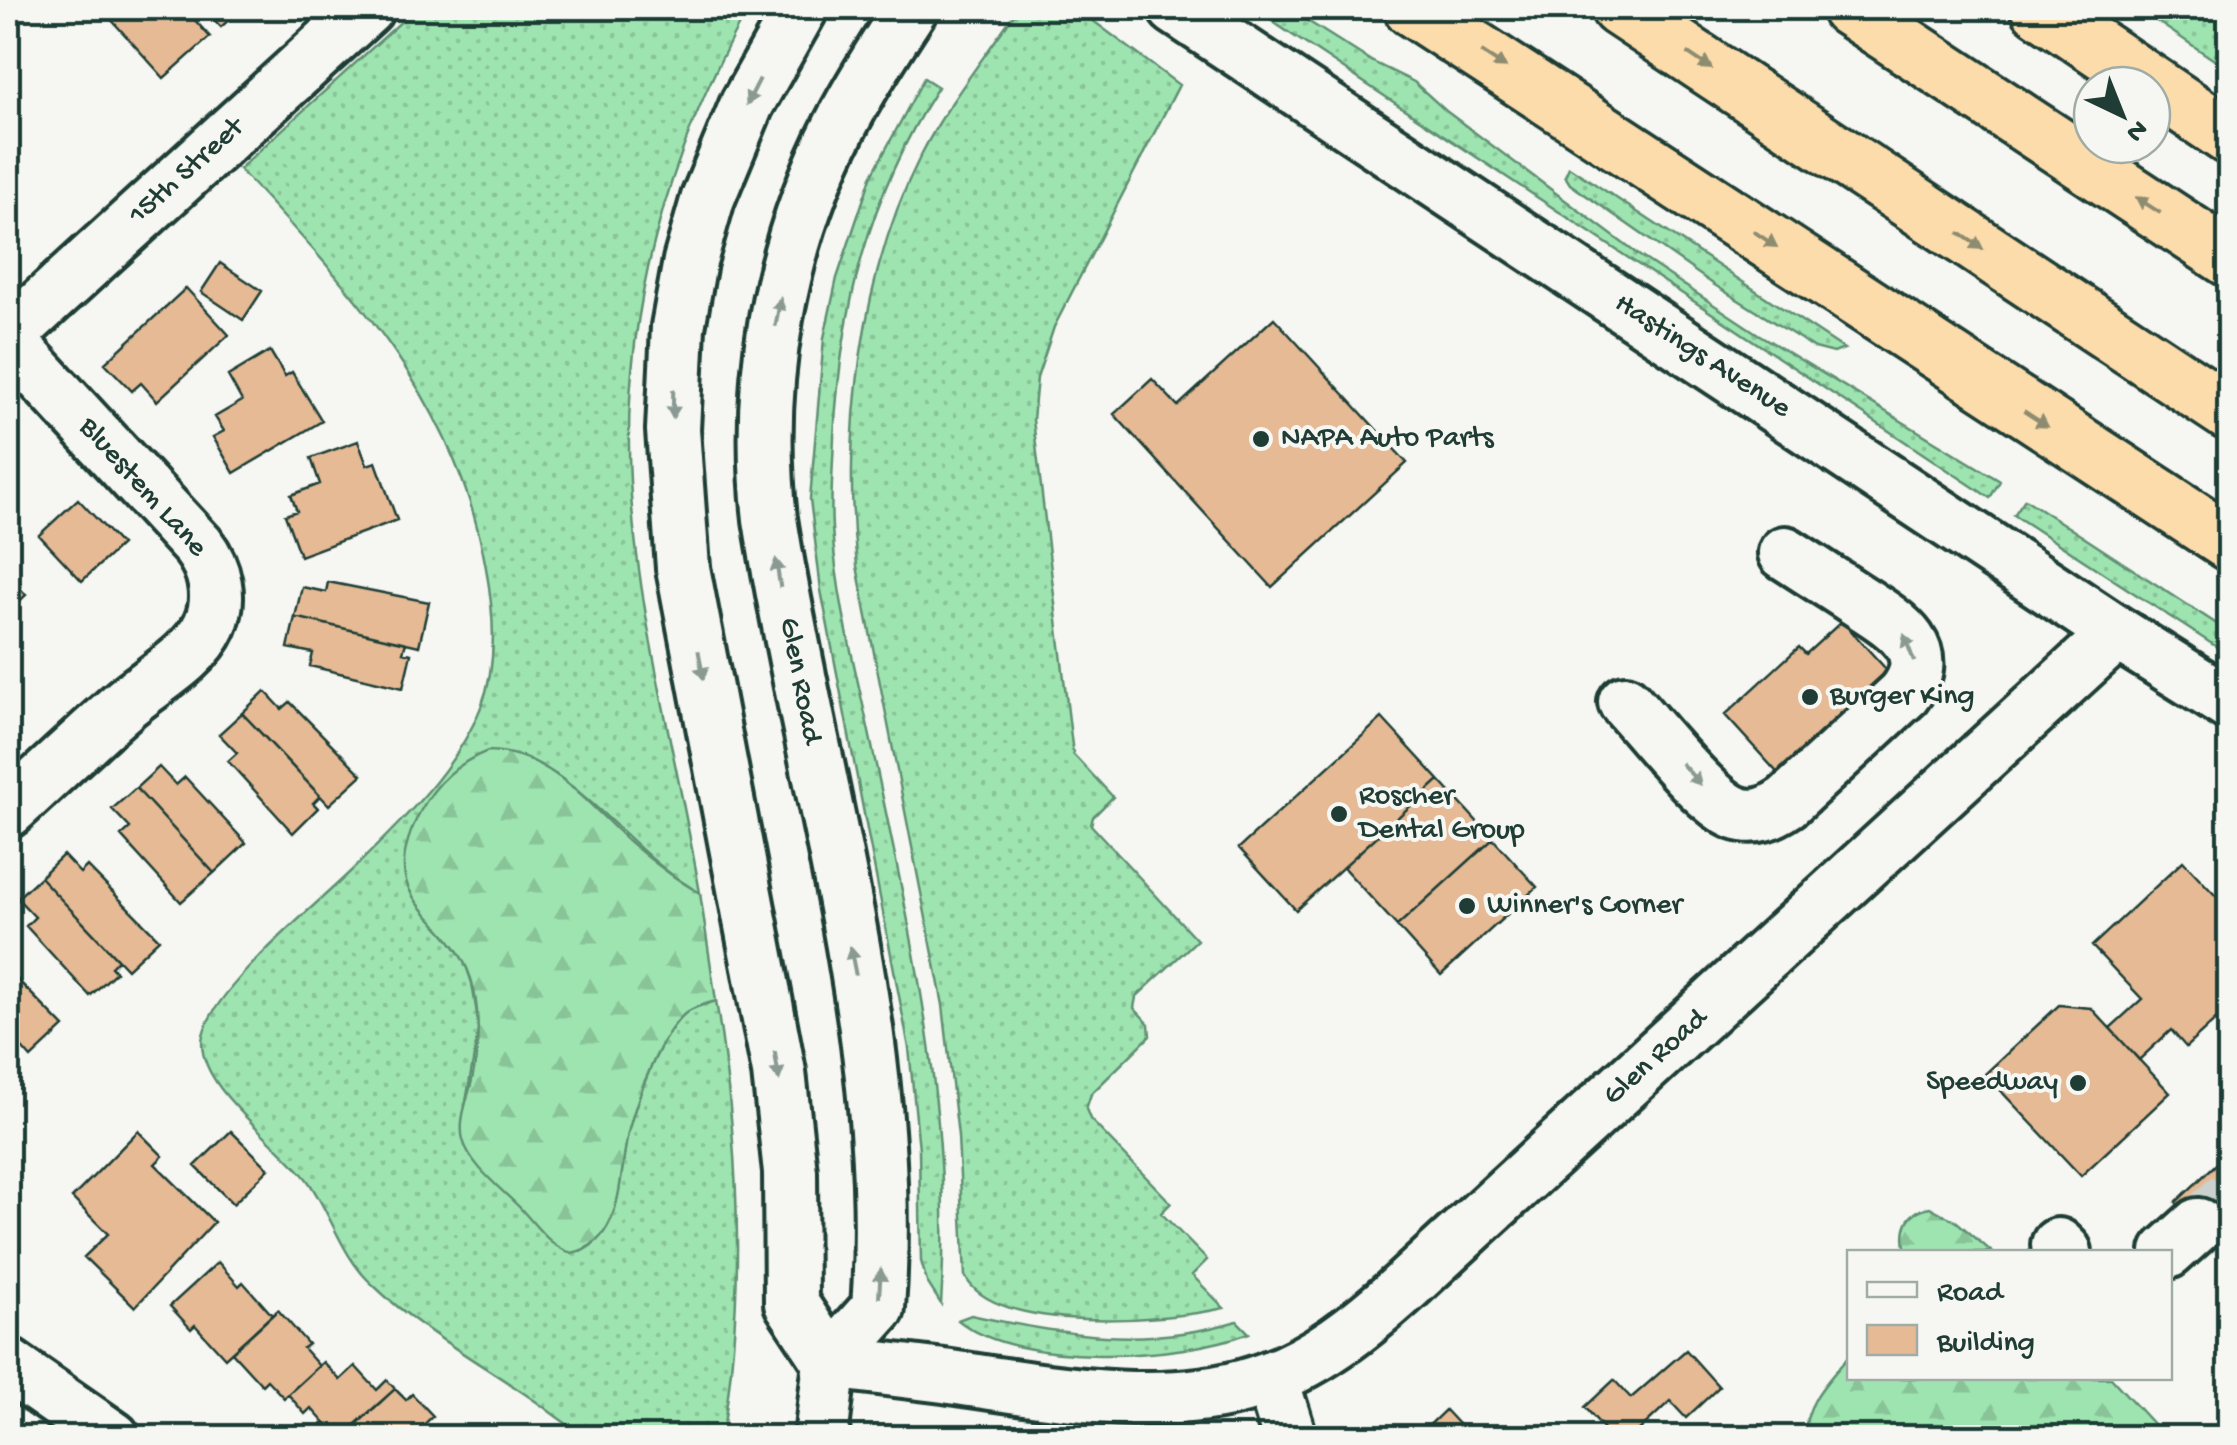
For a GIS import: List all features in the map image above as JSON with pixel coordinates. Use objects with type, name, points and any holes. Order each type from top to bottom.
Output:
[{"type":"highway","points":[[1412,8],[2230,543]]},
{"type":"highway","points":[[1619,8],[2230,413]]},
{"type":"highway","points":[[1849,8],[2230,259]]},
{"type":"highway","points":[[2039,8],[2230,137]]},
{"type":"street","name":"15th Street","points":[[8,338],[367,8]]},
{"type":"street","points":[[801,8],[732,136],[698,232],[678,328],[673,430],[684,568],[779,1072],[790,1172],[791,1302],[830,1362],[821,1438]]},
{"type":"street","name":"Glen Road","points":[[830,1362],[878,1308],[882,1177],[866,1030],[770,520],[766,484],[767,386],[784,276],[810,193],[841,124],[911,8]]},
{"type":"street","name":"Hastings Avenue","points":[[1175,8],[2230,704]]},
{"type":"street","name":"Bluestem Lane","points":[[8,338],[198,546],[213,570],[216,597],[212,622],[196,645],[127,702],[8,812]]},
{"type":"street","points":[[1625,702],[1714,798],[1732,812],[1754,816],[1787,802],[1900,698],[1915,672],[1914,652],[1907,637],[1891,622],[1785,553]]},
{"type":"street","name":"Glen Road","points":[[830,1362],[1052,1391],[1149,1417],[1272,1378],[1335,1344],[1384,1306],[2117,633]]},
{"type":"street","points":[[8,1365],[113,1438]]},
{"type":"street","points":[[1272,1378],[1290,1438]]},
{"type":"green space","points":[[416,8],[748,8],[695,119],[673,177],[642,297],[629,419],[630,481],[641,585],[700,893],[654,861],[570,785],[522,756],[416,901],[450,940],[465,962],[472,983],[479,1027],[462,1125],[468,1151],[553,1243],[582,1251],[606,1229],[617,1199],[632,1119],[659,1050],[687,1012],[716,1001],[730,1110],[737,1219],[735,1328],[722,1437],[590,1437],[411,1318],[362,1274],[308,1181],[224,1093],[203,1054],[203,1035],[225,995],[267,949],[387,835],[441,775],[470,731],[490,673],[492,620],[486,568],[472,508],[451,452],[394,350],[321,258],[239,169]]},
{"type":"green space","points":[[1018,8],[1076,8],[1179,85],[1054,327],[1037,378],[1033,420],[1073,754],[1113,797],[1093,817],[1091,825],[1197,940],[1136,997],[1134,1008],[1149,1024],[1150,1036],[1091,1094],[1086,1109],[1090,1119],[1171,1203],[1161,1213],[1207,1260],[1192,1275],[1224,1308],[1198,1313],[1125,1319],[1045,1315],[1010,1308],[982,1295],[965,1276],[958,1136],[943,1005],[857,566],[852,462],[855,409],[860,356],[883,251],[900,202],[932,135]]},
{"type":"green space","points":[[1252,8],[1287,8],[1371,61],[1414,82],[1446,111],[1640,256],[1758,334],[2000,481],[1990,498]]},
{"type":"green space","points":[[2136,8],[2229,8],[2229,70],[2146,14]]},
{"type":"green space","points":[[924,78],[938,87],[893,170],[862,255],[852,299],[838,389],[831,517],[843,612],[926,1026],[941,1164],[941,1304],[927,1282],[921,1261],[919,1149],[909,1048],[821,590],[810,499],[824,338],[837,278],[871,177]]},
{"type":"green space","points":[[1569,167],[1844,349],[1834,353],[1815,348],[1713,284],[1570,184],[1565,176]]},
{"type":"green space","points":[[2025,499],[2229,632],[2229,655],[2014,515]]},
{"type":"green space","points":[[488,751],[529,760],[563,780],[642,852],[700,893],[716,1001],[687,1012],[659,1049],[633,1116],[611,1220],[590,1246],[572,1253],[544,1235],[480,1169],[467,1150],[462,1125],[477,1046],[474,990],[451,941],[409,889],[404,869],[407,843],[427,800],[458,767]]},
{"type":"green space","points":[[1930,1207],[1957,1222],[1990,1250],[1906,1250],[1907,1223]]},
{"type":"green space","points":[[971,1315],[1104,1336],[1169,1335],[1237,1321],[1249,1333],[1219,1342],[1142,1354],[1058,1353],[985,1336],[958,1320]]},
{"type":"green space","points":[[1847,1358],[1847,1380],[2113,1380],[2165,1437],[1805,1437],[1809,1413],[1826,1383]]},
{"type":"green space","points":[[947,1432],[1026,1437],[920,1437]]},
{"type":"building","points":[[118,8],[184,8],[210,37],[164,78],[108,16]]},
{"type":"building","points":[[203,8],[242,8],[221,27]]},
{"type":"building","points":[[220,263],[262,291],[243,320],[201,292]]},
{"type":"building","points":[[186,288],[229,335],[157,401],[141,383],[132,391],[105,363]]},
{"type":"building","name":"NAPA Auto Parts","points":[[1274,318],[1407,463],[1272,587],[1114,414],[1152,379],[1178,406]]},
{"type":"building","points":[[270,351],[285,376],[292,372],[322,421],[234,473],[213,437],[224,431],[215,417],[242,401],[228,376]]},
{"type":"building","points":[[358,441],[367,465],[376,462],[397,520],[300,556],[285,515],[297,511],[291,495],[320,484],[311,458]]},
{"type":"building","points":[[78,499],[121,545],[82,581],[39,535]]},
{"type":"building","points":[[8,575],[26,595],[8,612]]},
{"type":"building","points":[[328,582],[429,602],[419,646],[295,617],[302,587],[326,592]]},
{"type":"building","points":[[295,617],[406,643],[403,652],[411,654],[403,688],[310,666],[313,653],[288,648]]},
{"type":"building","name":"Burger King","points":[[1842,621],[1895,679],[1784,780],[1725,715],[1799,647],[1806,654]]},
{"type":"building","points":[[265,691],[282,709],[290,702],[362,775],[329,805],[242,713]]},
{"type":"building","points":[[242,713],[320,796],[313,803],[318,808],[293,833],[228,761],[237,753],[219,734]]},
{"type":"building","name":"Roscher Dental Group","points":[[1382,718],[1439,780],[1296,910],[1239,848]]},
{"type":"building","points":[[159,767],[176,785],[185,777],[246,843],[214,873],[136,788]]},
{"type":"building","points":[[1439,780],[1493,839],[1397,926],[1343,867]]},
{"type":"building","points":[[136,788],[214,873],[181,902],[121,836],[130,828],[112,809]]},
{"type":"building","name":"Winner's Corner","points":[[1493,839],[1537,887],[1441,975],[1397,926]]},
{"type":"building","points":[[63,855],[80,873],[87,866],[159,939],[127,969],[40,877]]},
{"type":"building","points":[[2183,861],[2230,911],[2230,1007],[2186,1047],[2171,1030],[2139,1060],[2110,1028],[2142,999],[2092,946]]},
{"type":"building","points":[[40,877],[118,960],[111,967],[116,972],[90,996],[26,926],[35,917],[17,898]]},
{"type":"building","points":[[8,970],[64,1027],[31,1058],[8,1032]]},
{"type":"building","name":"Speedway","points":[[2059,1005],[2091,1008],[2170,1093],[2081,1176],[1985,1074]]},
{"type":"building","points":[[8,1032],[22,1048],[15,1055],[20,1060],[8,1072]]},
{"type":"building","points":[[138,1131],[163,1156],[155,1164],[214,1222],[135,1307],[84,1257],[108,1234],[72,1198]]},
{"type":"building","points":[[231,1131],[269,1169],[233,1204],[195,1166]]},
{"type":"building","points":[[2230,1151],[2230,1218],[2209,1237],[2176,1202]]},
{"type":"building","points":[[218,1262],[239,1286],[243,1282],[272,1315],[225,1358],[195,1325],[191,1329],[170,1306]]},
{"type":"building","points":[[278,1310],[308,1344],[303,1348],[319,1366],[284,1398],[267,1380],[262,1385],[232,1352]]},
{"type":"building","points":[[1686,1350],[1719,1387],[1686,1418],[1670,1401],[1635,1434],[1638,1438],[1612,1438],[1585,1407],[1614,1380],[1631,1398]]},
{"type":"building","points":[[323,1362],[340,1380],[355,1366],[377,1390],[387,1380],[395,1389],[342,1438],[311,1408],[305,1414],[288,1394]]},
{"type":"building","points":[[395,1389],[406,1400],[412,1394],[433,1416],[416,1432],[421,1438],[352,1438],[347,1432]]},
{"type":"building","points":[[1445,1410],[1471,1438],[1416,1438]]},
{"type":"tunnel","points":[[2198,1225],[2230,1195]]},
{"type":"place","name":"NAPA Auto Parts","points":[[1261,439]]},
{"type":"place","name":"Burger King","points":[[1810,697]]},
{"type":"place","name":"Roscher Dental Group","points":[[1339,814]]},
{"type":"place","name":"Winner's Corner","points":[[1467,906]]},
{"type":"place","name":"Speedway","points":[[2078,1083]]}]
